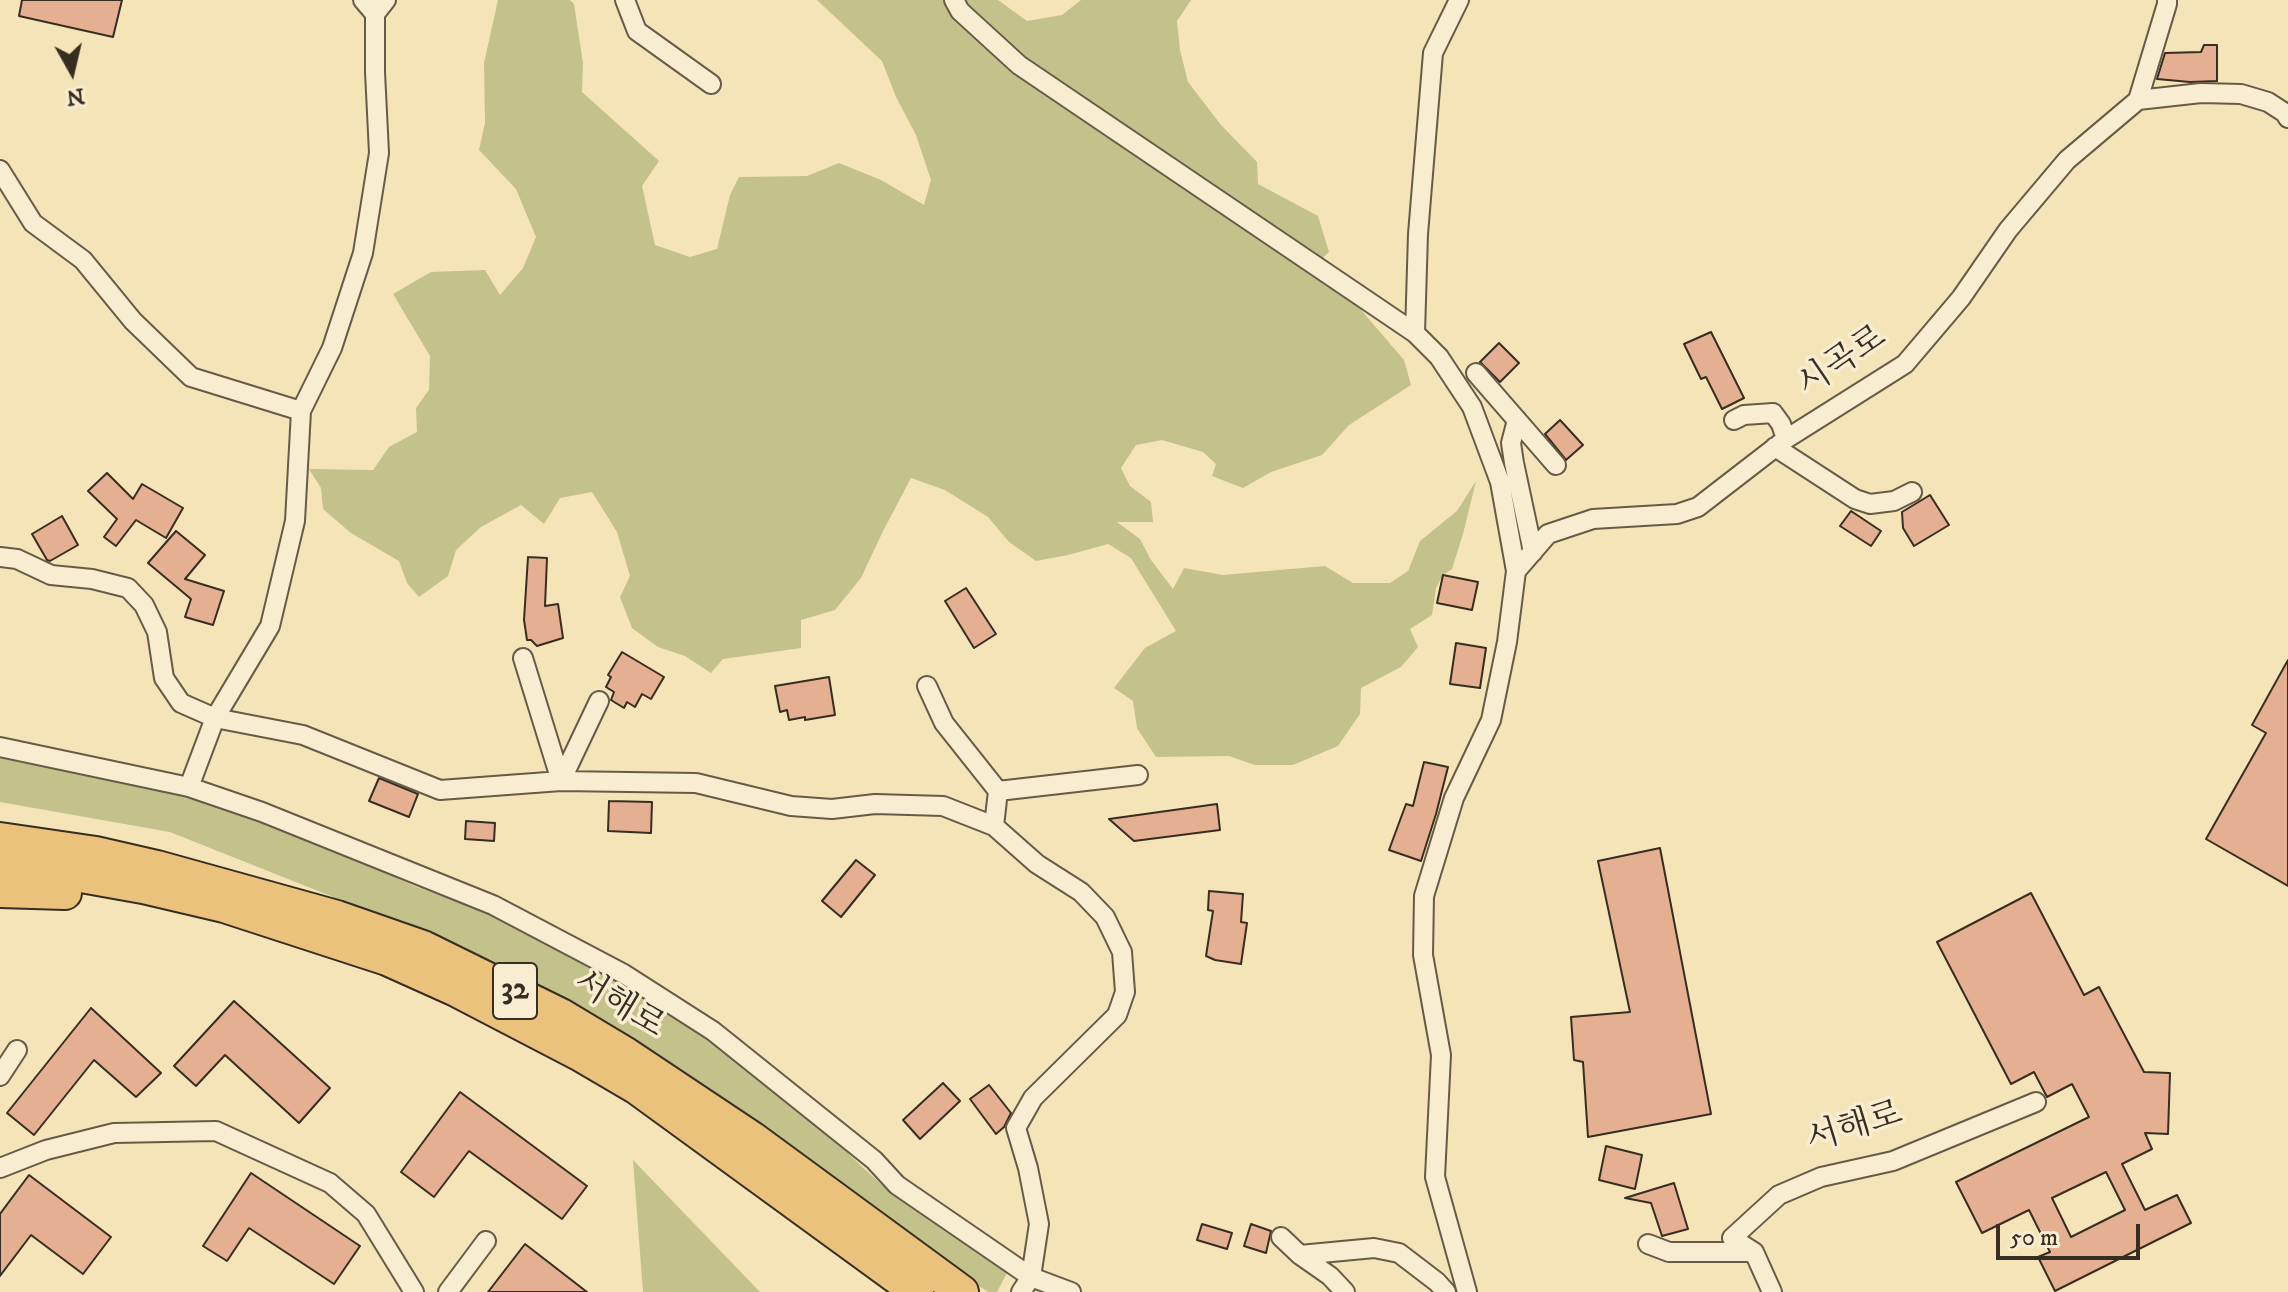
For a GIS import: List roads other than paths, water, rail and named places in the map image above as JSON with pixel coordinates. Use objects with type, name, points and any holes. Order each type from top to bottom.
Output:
[{"type":"highway","points":[[0,825],[157,867]]},
{"type":"highway","name":"서해로","points":[[0,839],[96,853],[157,867],[337,917],[423,947],[561,1015],[703,1104],[962,1292]]},
{"type":"highway","name":"서해로","points":[[0,866],[143,887],[255,916],[387,959],[456,990],[637,1088],[917,1292]]},
{"type":"highway","points":[[0,891],[140,898],[255,916]]},
{"type":"street","points":[[625,0],[637,31],[711,84]]},
{"type":"street","points":[[954,0],[960,11],[1019,65],[1415,333],[1439,357],[1472,407],[1500,482],[1516,571],[1507,642],[1491,720],[1454,798],[1424,896],[1423,955],[1441,1055],[1435,1177],[1467,1292]]},
{"type":"street","points":[[1415,333],[1418,234],[1433,53],[1459,0]]},
{"type":"street","points":[[2167,0],[2138,100],[2201,93],[2241,94],[2268,102],[2288,118]]},
{"type":"street","points":[[189,787],[215,718],[270,626],[295,521],[301,411],[332,348],[363,253],[379,153],[375,5]]},
{"type":"street","name":"시곡로","points":[[1516,571],[1548,534],[1593,519],[1677,514],[1698,507],[1781,443],[1905,364],[1961,298],[2008,230],[2067,160],[2138,100]]},
{"type":"street","points":[[0,170],[33,223],[83,260],[133,321],[191,377],[301,411]]},
{"type":"street","points":[[1476,373],[1556,465]]},
{"type":"street","points":[[1734,420],[1744,415],[1773,413],[1781,424],[1781,443],[1855,499],[1870,504],[1894,501],[1912,492]]},
{"type":"street","points":[[1517,420],[1511,443],[1533,552]]},
{"type":"street","points":[[0,557],[17,559],[51,575],[92,579],[128,588],[144,605],[157,632],[164,678],[181,703],[215,718],[303,735],[440,790],[561,781],[696,783],[791,806],[832,809],[875,804],[943,806],[994,826],[1037,864],[1081,892],[1105,917],[1122,952],[1125,992],[1117,1015],[1033,1098],[1016,1128],[1039,1224],[1026,1285]]},
{"type":"street","points":[[523,658],[561,781]]},
{"type":"street","points":[[927,686],[944,723],[998,791],[994,826]]},
{"type":"street","points":[[561,781],[599,701]]},
{"type":"street","points":[[0,747],[189,787],[262,812],[493,905],[624,974],[713,1031],[874,1160],[897,1185],[1026,1285],[1071,1292]]},
{"type":"street","points":[[998,791],[1138,775]]},
{"type":"street","points":[[0,1076],[17,1050]]},
{"type":"street","name":"서해로","points":[[1772,1292],[1754,1252],[1732,1238],[1779,1195],[1821,1177],[1893,1161],[2036,1102]]},
{"type":"street","points":[[0,1168],[46,1150],[114,1133],[216,1131],[330,1183],[366,1214],[414,1292]]},
{"type":"street","points":[[1281,1237],[1345,1292]]},
{"type":"street","points":[[448,1292],[486,1241]]},
{"type":"street","points":[[1648,1244],[1669,1252],[1754,1252]]},
{"type":"street","points":[[1300,1255],[1374,1248],[1399,1253],[1446,1292]]}]
